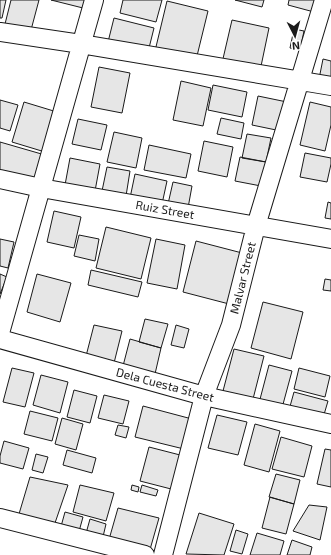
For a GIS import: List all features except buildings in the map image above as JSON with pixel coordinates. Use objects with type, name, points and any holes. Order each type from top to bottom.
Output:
[{"type":"street","points":[[0,333],[94,0]]},
{"type":"street","name":"Malvar Street","points":[[163,555],[204,396],[231,325],[256,226],[324,0]]},
{"type":"street","points":[[0,32],[331,86]]},
{"type":"street","name":"Ruiz Street","points":[[0,179],[41,188],[331,239]]},
{"type":"street","name":"Dela Cuesta Street","points":[[0,339],[204,396],[331,424]]},
{"type":"street","points":[[0,518],[145,555]]}]
